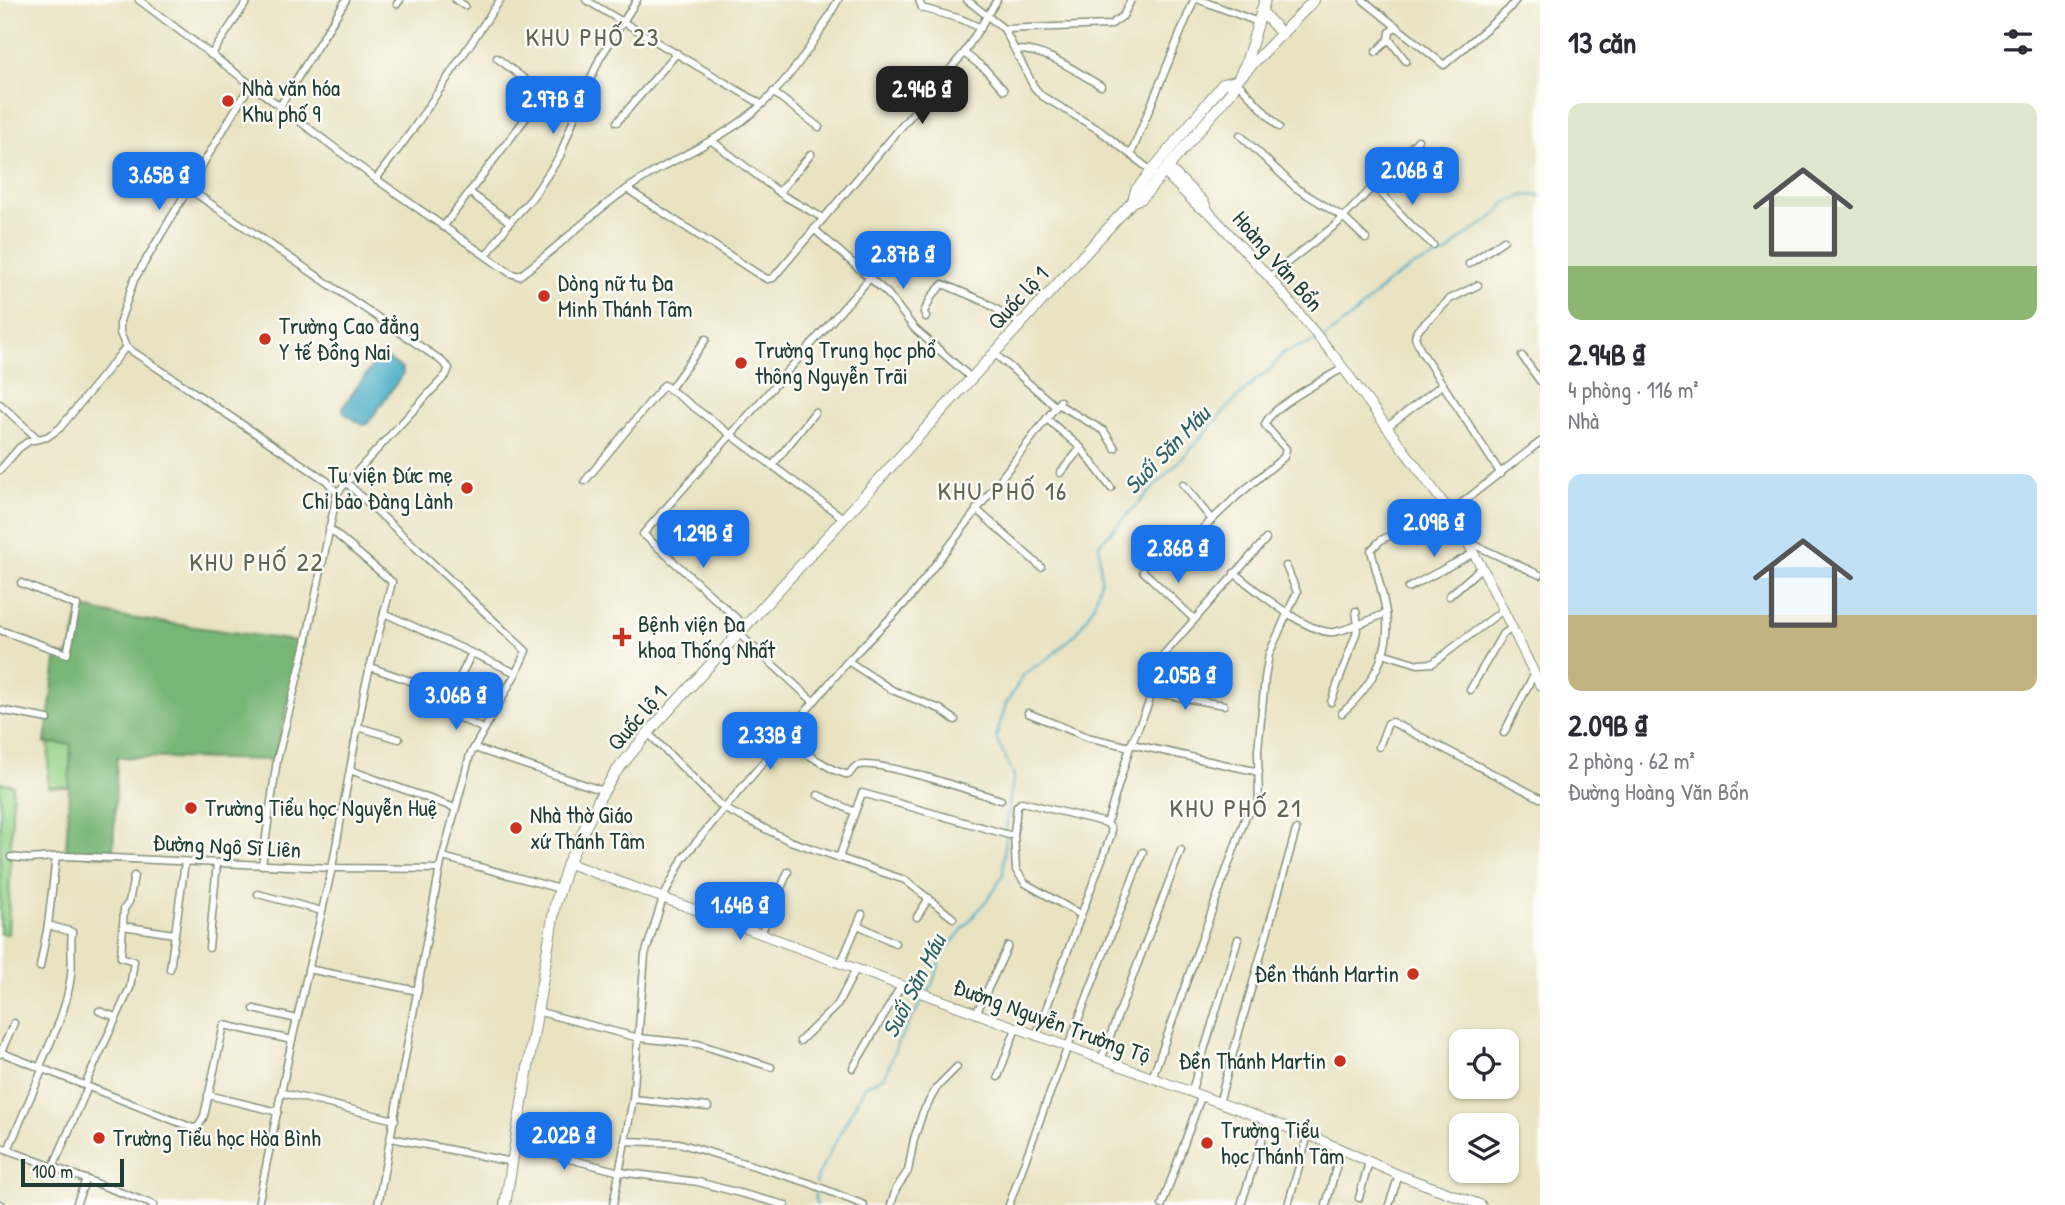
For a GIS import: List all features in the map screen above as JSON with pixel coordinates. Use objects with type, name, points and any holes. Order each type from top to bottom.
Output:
[{"type":"main road","points":[[1236,81],[1246,63],[1265,0]]},
{"type":"main road","name":"Quốc lộ 1","points":[[505,1205],[553,912],[568,863],[615,773],[648,733],[970,377],[1133,201],[1136,190],[1160,169],[1223,84],[1236,81],[1311,3]]},
{"type":"main road","points":[[1259,16],[1282,34]]},
{"type":"main road","name":"Hoàng Văn Bổn","points":[[1160,169],[1203,201],[1209,212],[1269,277],[1343,368],[1449,510],[1482,567],[1540,685]]},
{"type":"main road","name":"Đường Nguyễn Trường Tộ","points":[[568,863],[1308,1135],[1399,1175],[1481,1205]]},
{"type":"street","points":[[139,0],[376,179],[510,273],[519,276],[627,189],[712,141],[743,120],[773,92],[810,45],[838,0]]},
{"type":"street","points":[[211,55],[248,0]]},
{"type":"street","points":[[280,106],[346,0]]},
{"type":"street","points":[[456,0],[465,6]]},
{"type":"street","points":[[376,179],[500,0]]},
{"type":"street","points":[[586,0],[761,104]]},
{"type":"street","points":[[486,256],[510,222],[532,198],[560,156],[600,58],[637,0]]},
{"type":"street","points":[[919,0],[922,8],[961,19],[981,28]]},
{"type":"street","points":[[967,0],[1004,29],[1034,87],[1042,96],[1099,130],[1131,154],[1160,169]]},
{"type":"street","points":[[627,189],[767,279],[773,278],[964,53],[996,0]]},
{"type":"street","points":[[1004,29],[1110,25],[1123,16],[1131,0]]},
{"type":"street","points":[[1131,154],[1194,0]]},
{"type":"street","points":[[1200,0],[1259,16]]},
{"type":"street","points":[[1363,0],[1444,65],[1516,0]]},
{"type":"street","points":[[1376,52],[1389,39],[1396,26]]},
{"type":"street","points":[[1389,39],[1406,61]]},
{"type":"street","points":[[1016,50],[1040,53],[1101,86]]},
{"type":"street","points":[[617,122],[677,52]]},
{"type":"street","points":[[964,53],[985,69],[1004,90]]},
{"type":"street","points":[[443,227],[544,95],[497,58]]},
{"type":"street","points":[[1236,81],[1279,127]]},
{"type":"street","points":[[250,85],[134,280],[120,321],[120,333],[126,348],[327,481],[337,493]]},
{"type":"street","points":[[773,92],[819,127]]},
{"type":"street","points":[[1240,135],[1296,188],[1343,217],[1366,239]]},
{"type":"street","points":[[1269,277],[1301,254],[1343,217],[1418,140]]},
{"type":"street","points":[[712,141],[779,192],[823,218]]},
{"type":"street","points":[[779,192],[811,154]]},
{"type":"street","points":[[1374,186],[1433,245]]},
{"type":"street","points":[[189,189],[449,368],[446,375],[337,493],[305,647],[277,760],[262,865]]},
{"type":"street","points":[[469,192],[510,222]]},
{"type":"street","points":[[814,229],[888,295],[914,328],[970,377]]},
{"type":"street","points":[[1469,264],[1504,240]]},
{"type":"street","points":[[813,701],[643,534],[870,278]]},
{"type":"street","points":[[926,317],[924,312],[927,305],[943,284],[983,301],[1021,324]]},
{"type":"street","points":[[1478,285],[1450,299],[1416,331],[1415,337],[1501,474]]},
{"type":"street","points":[[670,389],[705,339]]},
{"type":"street","points":[[0,470],[19,448],[29,441],[47,437],[60,428],[126,348]]},
{"type":"street","points":[[994,353],[1058,404],[1104,431],[1115,448]]},
{"type":"street","points":[[1522,356],[1540,381]]},
{"type":"street","points":[[1196,535],[1284,457],[1286,449],[1265,425],[1267,419],[1343,368]]},
{"type":"street","points":[[1387,427],[1443,384]]},
{"type":"street","points":[[585,481],[663,385],[843,518]]},
{"type":"street","points":[[0,404],[38,439]]},
{"type":"street","points":[[613,1205],[633,1099],[645,956],[663,898],[682,858],[848,661],[909,599],[1058,404]]},
{"type":"street","points":[[772,466],[815,412]]},
{"type":"street","points":[[1047,419],[1081,448],[1111,488]]},
{"type":"street","points":[[1342,713],[1363,693],[1376,673],[1385,641],[1386,613],[1371,550],[1381,540],[1449,510],[1501,474],[1540,442]]},
{"type":"street","points":[[1060,473],[1081,448]]},
{"type":"street","points":[[347,483],[526,651],[474,748],[455,808],[440,869],[378,1205]]},
{"type":"street","points":[[1183,484],[1212,520]]},
{"type":"street","points":[[976,509],[1041,567]]},
{"type":"street","points":[[662,512],[706,546]]},
{"type":"street","points":[[258,1205],[292,1040],[332,868],[370,667],[392,582],[329,528]]},
{"type":"street","points":[[1107,823],[1130,746],[1164,654],[1266,539]]},
{"type":"street","points":[[1468,542],[1540,575]]},
{"type":"street","points":[[1408,588],[1474,552]]},
{"type":"street","points":[[1152,1079],[1247,813],[1259,810],[1260,717],[1269,654],[1297,592],[1286,566]]},
{"type":"street","points":[[1449,596],[1482,567]]},
{"type":"street","points":[[1143,571],[1195,619]]},
{"type":"street","points":[[1234,573],[1286,613],[1326,632],[1358,625],[1386,613]]},
{"type":"street","points":[[0,630],[66,654],[76,605],[21,583]]},
{"type":"street","points":[[1382,653],[1418,664],[1433,663],[1503,610]]},
{"type":"street","points":[[1331,702],[1358,625],[1356,611]]},
{"type":"street","points":[[384,613],[516,673]]},
{"type":"street","points":[[1470,690],[1502,635],[1512,628]]},
{"type":"street","points":[[472,653],[443,711],[484,729]]},
{"type":"street","points":[[848,661],[892,690],[940,709],[955,720]]},
{"type":"street","points":[[370,667],[416,683]]},
{"type":"street","points":[[1504,733],[1534,674]]},
{"type":"street","points":[[1151,692],[1224,705]]},
{"type":"street","points":[[0,710],[48,719]]},
{"type":"street","points":[[1028,713],[1087,737],[1259,772]]},
{"type":"street","points":[[1379,747],[1388,723],[1392,722],[1540,798]]},
{"type":"street","points":[[358,727],[399,739]]},
{"type":"street","points":[[648,733],[723,807],[790,841],[905,880],[953,918]]},
{"type":"street","points":[[780,739],[834,770],[848,775],[855,767],[863,765],[899,769],[1001,800]]},
{"type":"street","points":[[474,748],[604,791]]},
{"type":"street","points":[[350,770],[455,808]]},
{"type":"street","points":[[839,858],[863,793],[1008,834]]},
{"type":"street","points":[[818,795],[855,812]]},
{"type":"street","points":[[1036,1036],[1111,835],[1111,829],[1107,823],[1022,802],[1017,806],[1008,834],[1016,870],[1025,883],[1081,915]]},
{"type":"street","points":[[1219,1103],[1296,830]]},
{"type":"street","points":[[1101,1060],[1181,850]]},
{"type":"street","points":[[1009,1205],[1143,852]]},
{"type":"street","points":[[443,856],[560,889]]},
{"type":"street","name":"Đường Ngô Sĩ Liên","points":[[12,857],[440,869]]},
{"type":"street","points":[[40,967],[56,857]]},
{"type":"street","points":[[170,969],[185,862]]},
{"type":"street","points":[[209,948],[217,863]]},
{"type":"street","points":[[761,934],[788,872]]},
{"type":"street","points":[[53,1167],[130,988],[134,961],[121,957],[124,909],[129,902],[134,876]]},
{"type":"street","points":[[258,894],[322,911]]},
{"type":"street","points":[[917,916],[929,898]]},
{"type":"street","points":[[841,963],[862,914]]},
{"type":"street","points":[[8,1150],[62,1018],[72,971],[72,932],[48,925]]},
{"type":"street","points":[[858,925],[895,943]]},
{"type":"street","points":[[123,926],[174,934]]},
{"type":"street","points":[[1191,1093],[1238,939]]},
{"type":"street","points":[[976,1014],[1008,946]]},
{"type":"street","points":[[308,969],[418,991]]},
{"type":"street","points":[[800,1041],[838,1004],[856,969]]},
{"type":"street","points":[[853,1068],[901,986]]},
{"type":"street","points":[[254,1009],[297,1019]]},
{"type":"street","points":[[99,1011],[116,1017]]},
{"type":"street","points":[[536,1011],[639,1038],[698,1044],[771,1067]]},
{"type":"street","points":[[15,1023],[0,1053],[193,1128],[202,1123],[224,1025],[292,1040]]},
{"type":"street","points":[[998,1077],[1016,1028]]},
{"type":"street","points":[[891,1205],[896,1189],[908,1171],[923,1112],[937,1087],[957,1067]]},
{"type":"street","points":[[283,1093],[395,1121]]},
{"type":"street","points":[[208,1095],[278,1112]]},
{"type":"street","points":[[1162,1205],[1201,1097]]},
{"type":"street","points":[[633,1099],[708,1107]]},
{"type":"street","points":[[1241,1205],[1268,1121]]},
{"type":"street","points":[[1288,1205],[1308,1135]]},
{"type":"street","points":[[391,1138],[512,1162]]},
{"type":"street","points":[[625,1141],[680,1143],[821,1187],[864,1205]]},
{"type":"street","points":[[515,1145],[620,1172],[698,1182],[785,1205]]},
{"type":"street","points":[[0,1147],[154,1205]]},
{"type":"street","points":[[1325,1205],[1341,1149]]},
{"type":"street","points":[[1359,1198],[1369,1162]]},
{"type":"street","points":[[1389,1205],[1399,1175]]},
{"type":"street","points":[[76,1205],[86,1179]]},
{"type":"green space","points":[[80,607],[123,617],[303,642],[274,760],[117,757],[113,856],[66,854],[71,744],[45,743],[57,654],[67,656],[71,652]]},
{"type":"green space","points":[[49,743],[71,744],[70,787],[48,787]]},
{"type":"green space","points":[[0,782],[13,785],[8,934],[0,933]]},
{"type":"water","points":[[383,356],[402,368],[403,374],[367,424],[363,425],[344,413],[343,407],[377,359]]},
{"type":"waterway","name":"Suối Săn Máu","points":[[1323,339],[1355,314],[1387,283],[1415,265],[1448,253],[1462,238],[1496,215],[1505,203],[1526,195],[1540,196]]},
{"type":"waterway","name":"Suối Săn Máu","points":[[929,992],[944,952],[994,891],[1003,874],[1008,808],[1014,775],[996,738],[1006,704],[1024,674],[1050,657],[1077,633],[1094,605],[1101,580],[1099,544],[1226,409],[1272,368],[1282,354],[1318,341]]},
{"type":"waterway","name":"Suối Săn Máu","points":[[816,1184],[817,1177],[865,1086],[885,1076],[898,1042],[923,999]]},
{"type":"waterway","name":"Suối Săn Máu","points":[[816,1189],[817,1205]]},
{"type":"place","name":"Nhà văn hóa Khu phố 9","points":[[228,101]]},
{"type":"place","name":"Dòng nữ tu Đa Minh Thánh Tâm","points":[[544,296]]},
{"type":"place","name":"Trường Cao đẳng Y tế Đồng Nai","points":[[265,339]]},
{"type":"place","name":"Trường Trung học phổ thông Nguyễn Trãi","points":[[741,363]]},
{"type":"place","name":"Tu viện Đức mẹ Chỉ bảo Đàng Lành","points":[[467,488]]},
{"type":"place","name":"Bệnh viện Đa khoa Thống Nhất","points":[[622,637]]},
{"type":"place","name":"Trường Tiểu học Nguyễn Huệ","points":[[191,808]]},
{"type":"place","name":"Nhà thờ Giáo xứ Thánh Tâm","points":[[516,828]]},
{"type":"place","name":"Đền thánh Martin","points":[[1413,974]]},
{"type":"place","name":"Đền Thánh Martin","points":[[1340,1061]]},
{"type":"place","name":"Trường Tiểu học Hòa Bình","points":[[99,1138]]},
{"type":"place","name":"Trường Tiểu học Thánh Tâm","points":[[1207,1143]]},
{"type":"district","name":"KHU PHỐ 23","points":[[593,37]]},
{"type":"district","name":"KHU PHỐ 16","points":[[1003,491]]},
{"type":"district","name":"KHU PHỐ 22","points":[[257,562]]},
{"type":"district","name":"KHU PHỐ 21","points":[[1236,808]]}]
